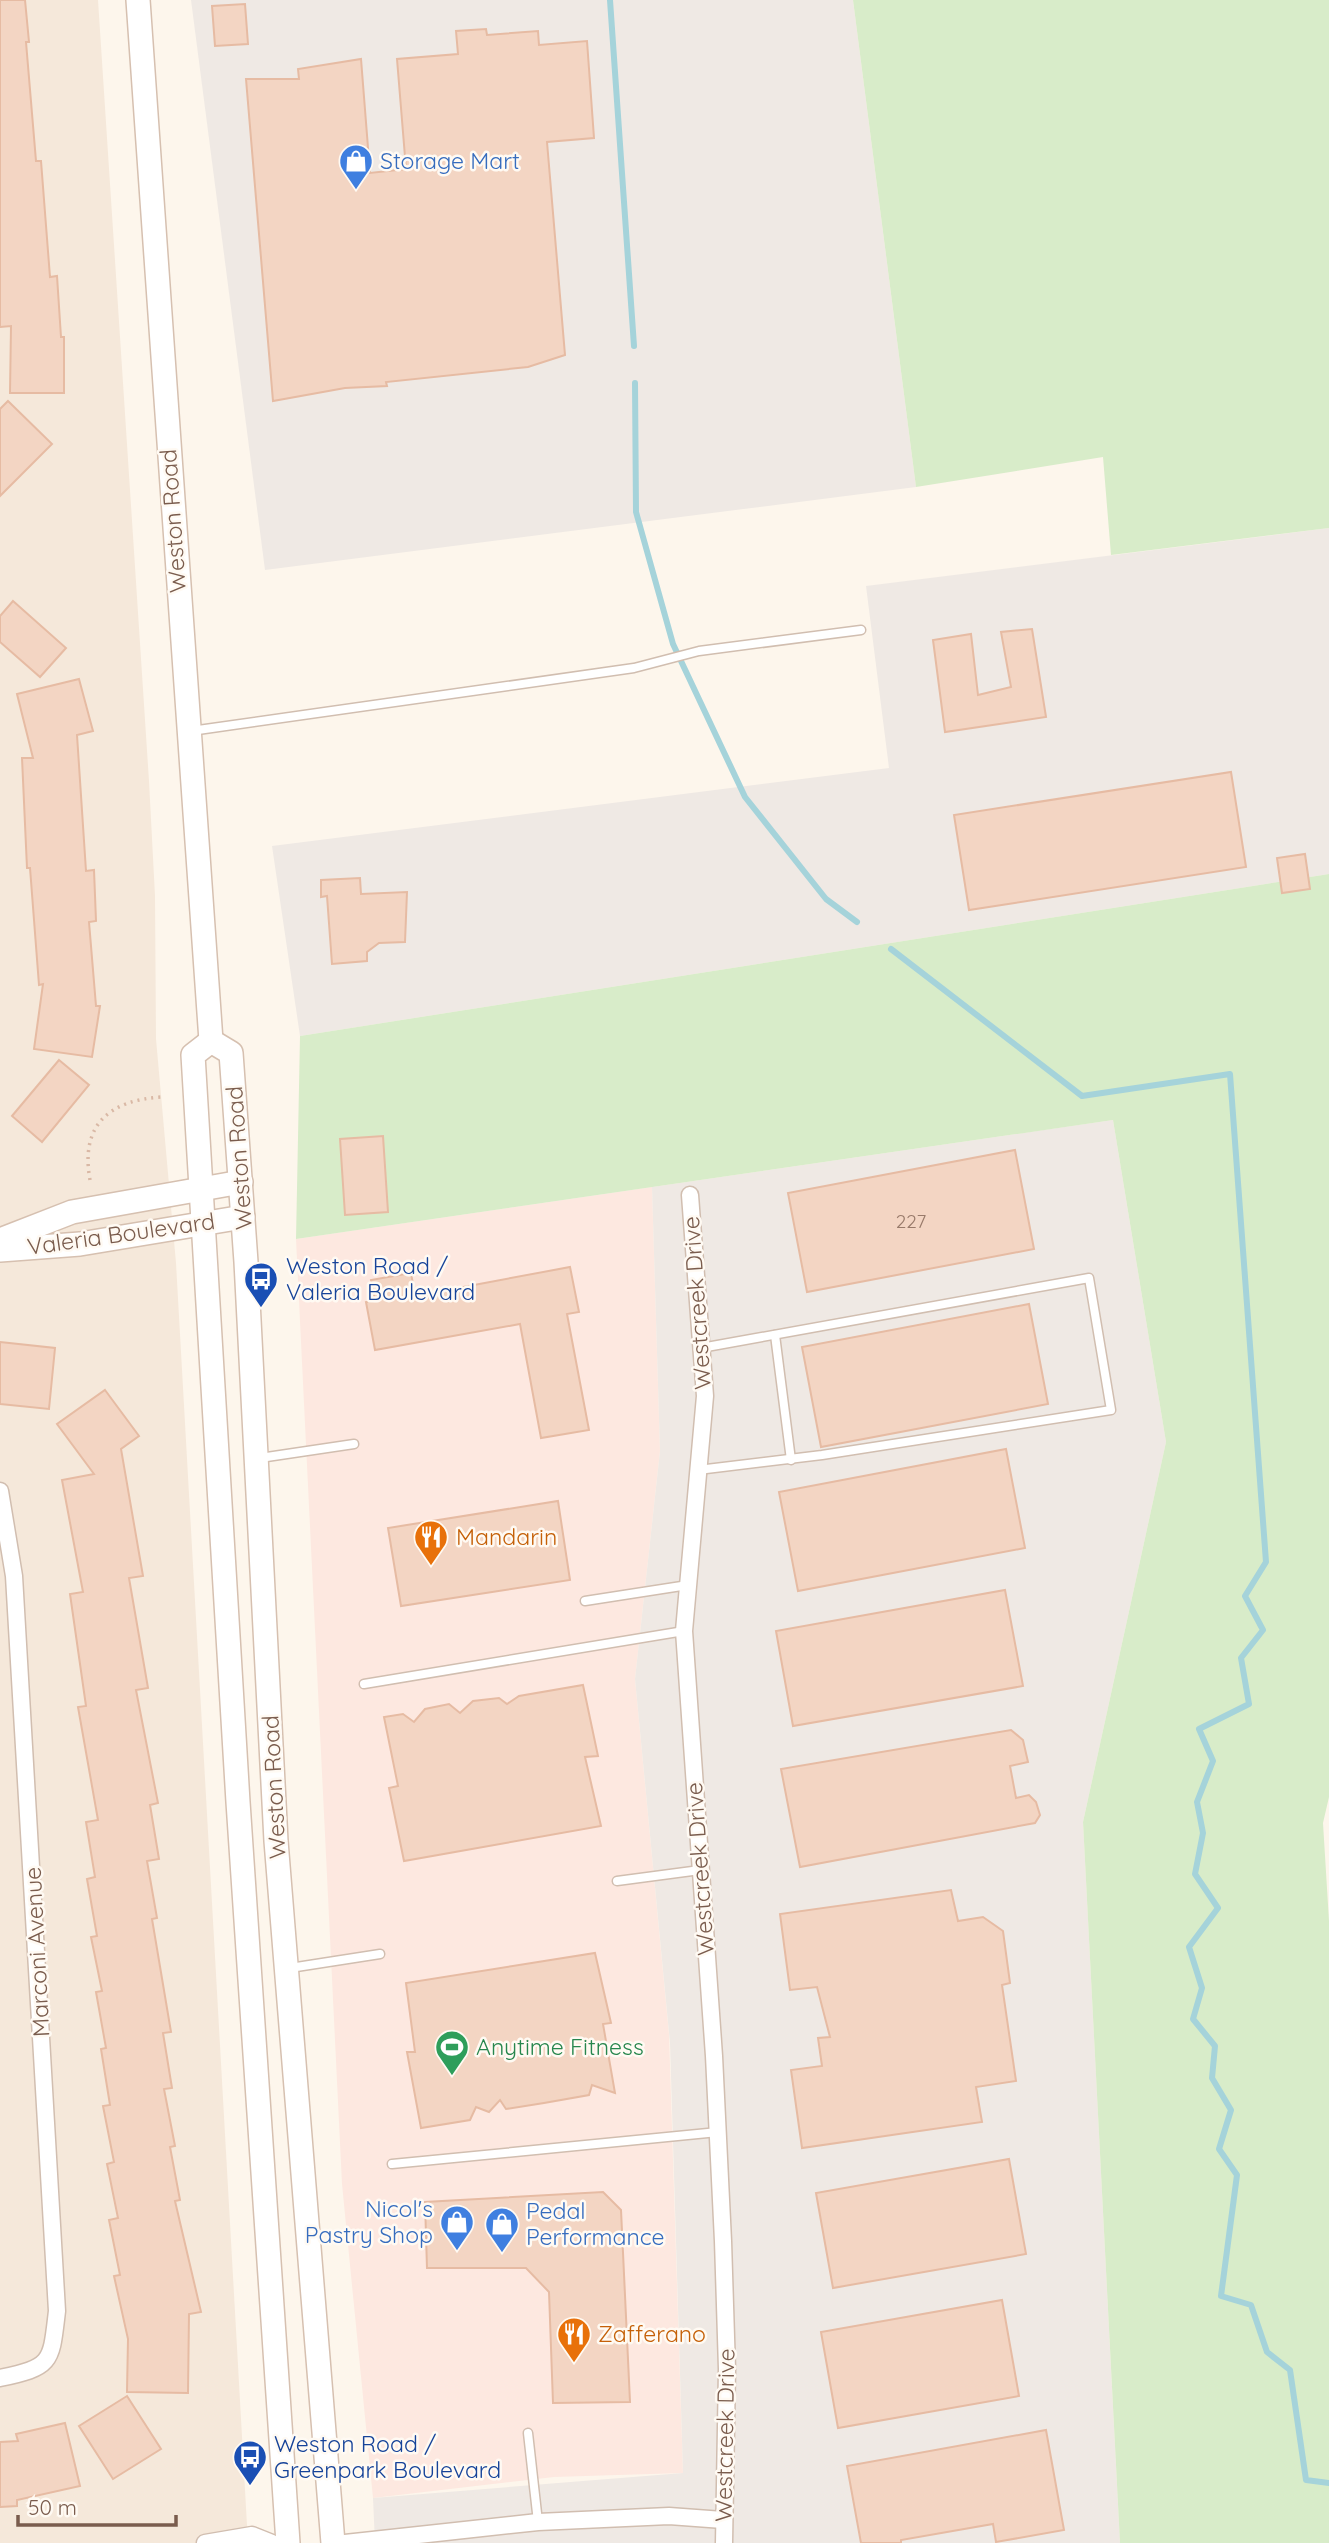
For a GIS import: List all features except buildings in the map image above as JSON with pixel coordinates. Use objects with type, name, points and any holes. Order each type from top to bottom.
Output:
[{"type":"main road","name":"Weston Road","points":[[138,0],[211,1041]]},
{"type":"main road","name":"Weston Road","points":[[211,1041],[232,1053],[257,1458],[276,1841],[333,2543]]},
{"type":"main road","name":"Weston Road","points":[[211,1041],[193,1055],[237,1788],[288,2543]]},
{"type":"main road","name":"Valeria Boulevard","points":[[0,1240],[72,1212],[240,1182]]},
{"type":"main road","name":"Valeria Boulevard","points":[[0,1250],[80,1244],[243,1217]]},
{"type":"street","name":"Westcreek Drive","points":[[690,1195],[705,1396],[684,1631],[718,2132],[727,2369],[724,2543]]},
{"type":"street","name":"Marconi Avenue","points":[[0,1491],[14,1576],[57,2311],[52,2355],[37,2369],[0,2378]]},
{"type":"street","points":[[345,2543],[538,2522],[669,2516],[723,2520]]},
{"type":"street","points":[[205,2543],[252,2535],[272,2543]]},
{"type":"lane","points":[[188,731],[634,668],[684,655],[861,630]]},
{"type":"lane","points":[[698,1469],[791,1460],[1111,1410],[1089,1278],[701,1348]]},
{"type":"lane","points":[[775,1335],[791,1460]]},
{"type":"lane","points":[[257,1458],[354,1444]]},
{"type":"lane","points":[[584,1601],[688,1585]]},
{"type":"lane","points":[[364,1684],[684,1631]]},
{"type":"lane","points":[[617,1881],[700,1870]]},
{"type":"lane","points":[[287,1968],[380,1954]]},
{"type":"lane","points":[[392,2164],[718,2132]]},
{"type":"lane","points":[[528,2433],[538,2522]]},
{"type":"path","points":[[90,1180],[87,1145],[104,1117],[129,1101],[162,1097]]},
{"type":"shaded area","points":[[0,0],[98,0],[149,781],[155,896],[156,1039],[176,1263],[248,2543],[0,2543]]},
{"type":"shaded area","points":[[191,0],[853,0],[916,487],[265,570]]},
{"type":"shaded area","points":[[1329,528],[1329,874],[300,1036],[272,846],[889,768],[866,586]]},
{"type":"shaded area","points":[[1113,1120],[1166,1442],[1083,1822],[1120,2543],[375,2543],[373,2498],[683,2473],[670,2043],[635,1679],[660,1451],[652,1187]]},
{"type":"shaded area","points":[[652,1187],[660,1451],[635,1679],[669,2034],[683,2473],[554,2477],[373,2498],[342,2184],[296,1239]]},
{"type":"green space","points":[[853,0],[1329,0],[1329,528],[1111,555],[1103,457],[916,487]]},
{"type":"green space","points":[[1329,874],[1329,1797],[1323,1823],[1329,1921],[1329,2543],[1120,2543],[1083,1822],[1166,1442],[1113,1120],[296,1239],[300,1036]]},
{"type":"waterway","points":[[610,0],[634,346]]},
{"type":"waterway","points":[[635,383],[636,512],[673,644],[745,797],[826,899],[857,922]]},
{"type":"waterway","points":[[891,949],[1082,1096],[1230,1074],[1266,1562],[1245,1596],[1263,1630],[1241,1658],[1249,1704],[1199,1729],[1213,1761],[1197,1802],[1203,1833],[1195,1874],[1218,1908],[1189,1947],[1202,1988],[1193,2019],[1215,2046],[1212,2078],[1231,2110],[1219,2149],[1237,2175],[1221,2296],[1251,2305],[1267,2352],[1290,2370],[1306,2480],[1329,2483]]},
{"type":"place","name":"Storage Mart","points":[[356,191]]},
{"type":"place","name":"Weston Road / Valeria Boulevard","points":[[261,1309]]},
{"type":"place","name":"Mandarin","points":[[431,1567]]},
{"type":"place","name":"Anytime Fitness","points":[[452,2077]]},
{"type":"place","name":"Nicol's Pastry Shop","points":[[457,2252]]},
{"type":"place","name":"Pedal Performance","points":[[502,2254]]},
{"type":"place","name":"Zafferano","points":[[574,2364]]},
{"type":"place","name":"Weston Road / Greenpark Boulevard","points":[[250,2487]]}]
